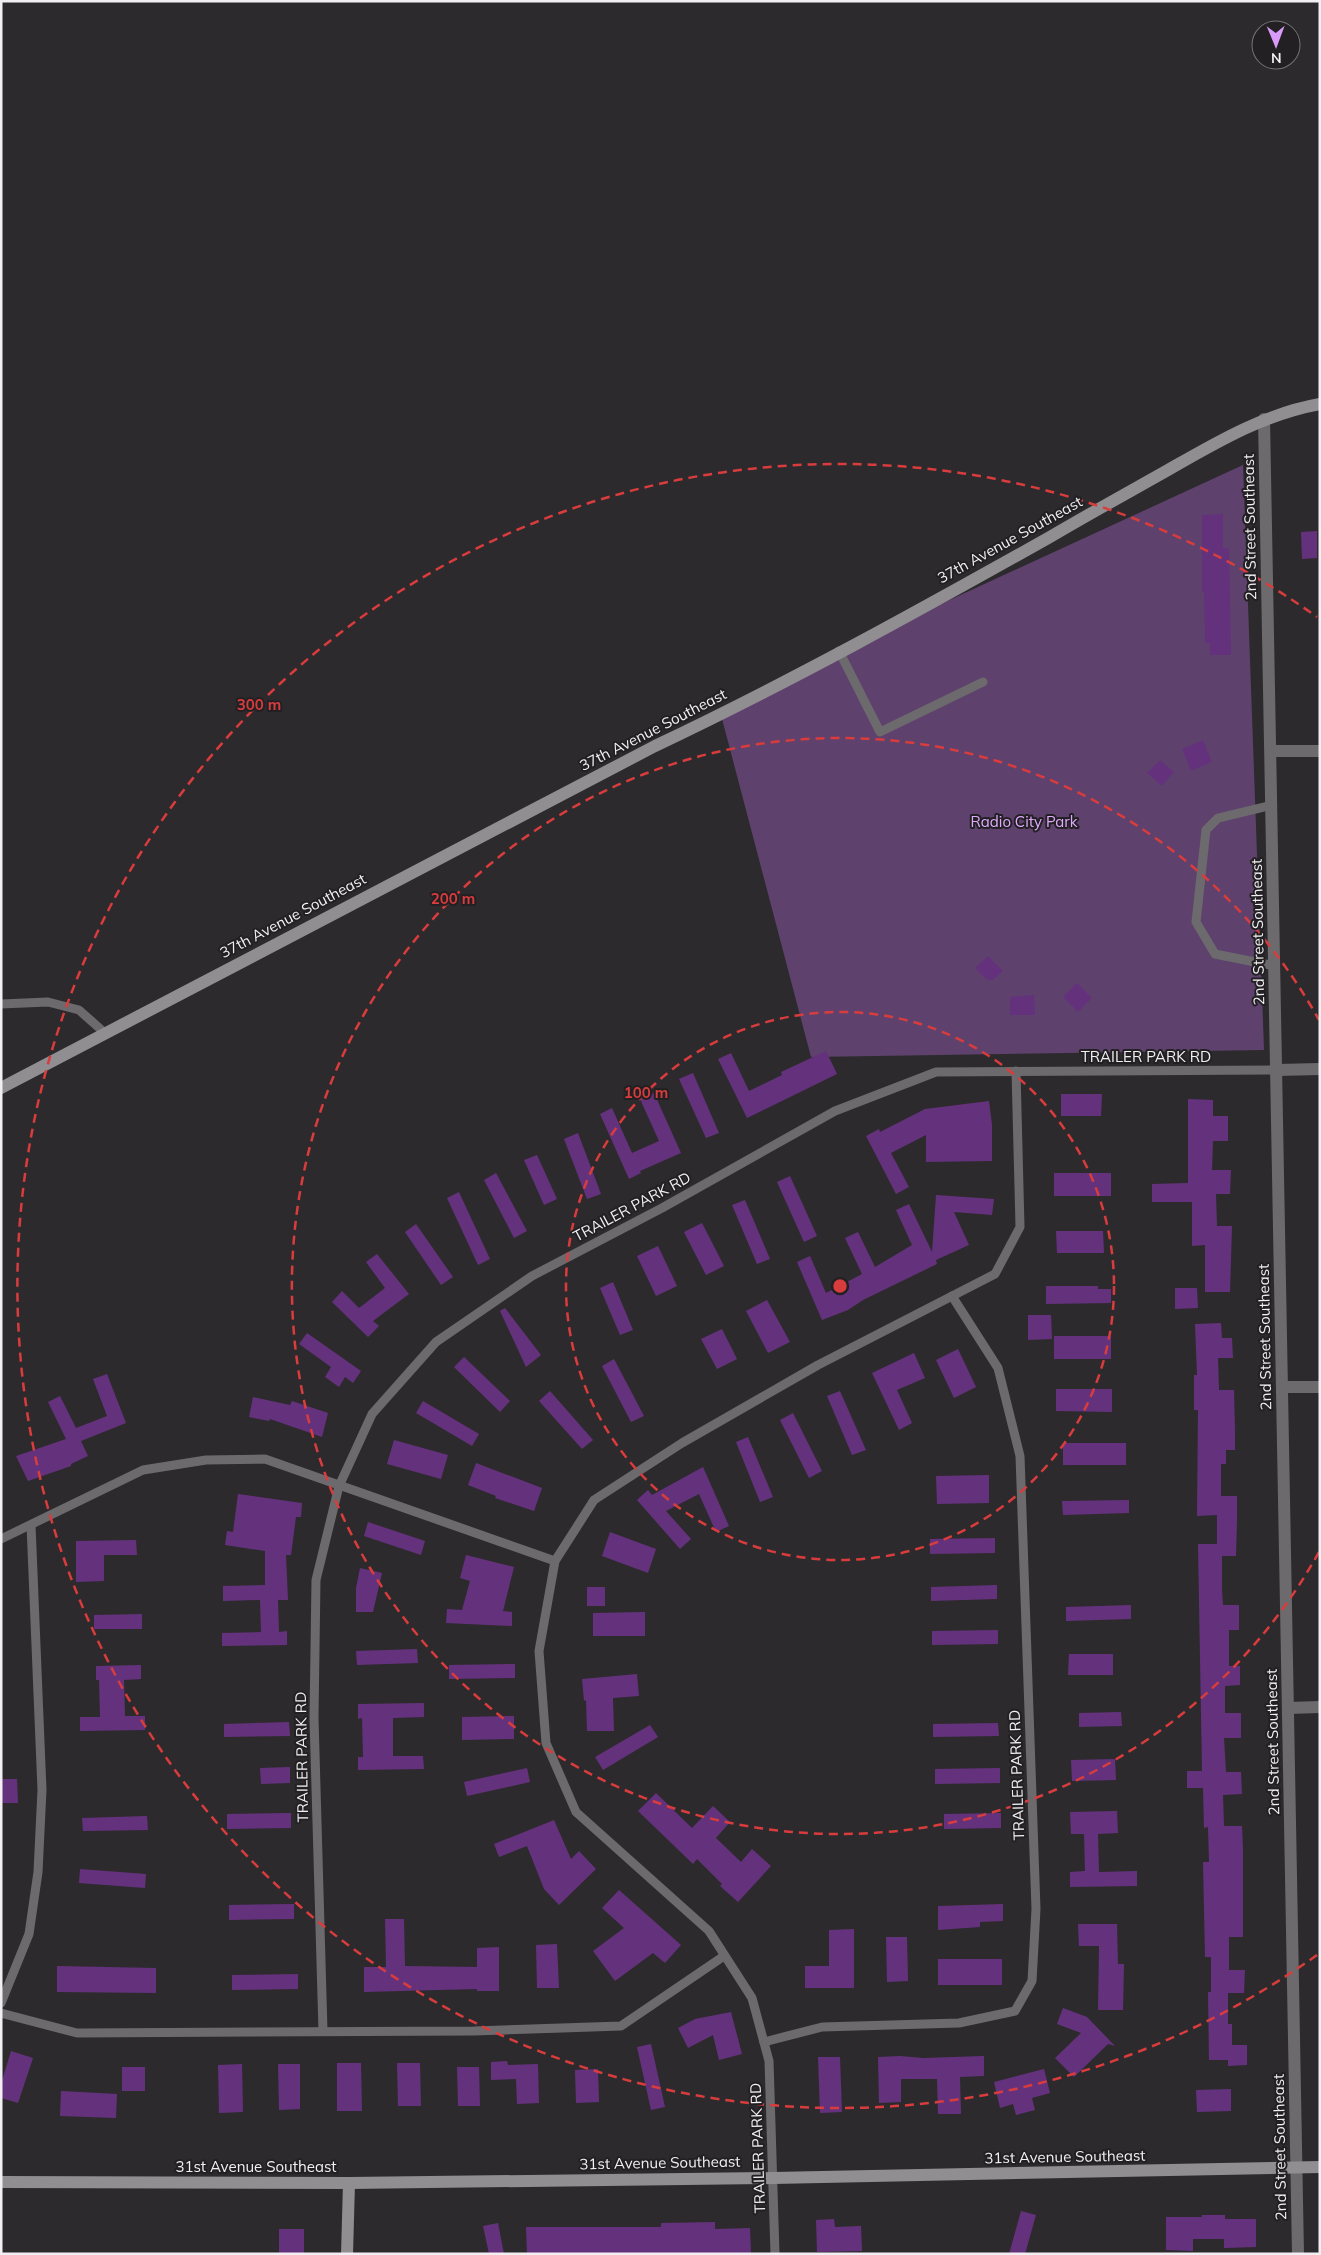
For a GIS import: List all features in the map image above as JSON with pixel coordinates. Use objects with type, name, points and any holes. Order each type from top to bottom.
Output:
[{"type":"street","name":"37th Avenue Southeast","points":[[1,1088],[377,890],[655,746],[721,714],[964,586],[1226,437],[1264,419],[1293,409],[1320,404]]},
{"type":"street","name":"2nd Street Southeast","points":[[1264,419],[1298,2254]]},
{"type":"street","points":[[1271,751],[1320,751]]},
{"type":"street","points":[[1277,1070],[1320,1069]]},
{"type":"street","points":[[1282,1387],[1320,1387]]},
{"type":"street","points":[[1288,1708],[1320,1707]]},
{"type":"street","name":"31st Avenue Southeast","points":[[1,2182],[349,2183],[773,2178],[1320,2167]]},
{"type":"street","points":[[347,2254],[349,2183]]},
{"type":"lane","points":[[839,652],[880,732],[983,682]]},
{"type":"lane","points":[[1272,804],[1218,818],[1206,830],[1196,922],[1215,954],[1275,966]]},
{"type":"lane","points":[[1,1004],[48,1002],[79,1010],[106,1034]]},
{"type":"lane","name":"TRAILER PARK RD","points":[[323,2031],[314,1718],[316,1580],[339,1486],[372,1414],[436,1342],[532,1276],[662,1208],[835,1111],[936,1072],[1277,1070]]},
{"type":"lane","name":"TRAILER PARK RD","points":[[775,2254],[769,2061],[752,1998],[709,1931],[576,1812],[546,1743],[539,1651],[555,1561],[594,1500],[682,1443],[809,1370],[995,1274],[1020,1227],[1016,1071]]},
{"type":"lane","name":"TRAILER PARK RD","points":[[764,2042],[822,2028],[959,2023],[1015,2011],[1032,1981],[1036,1908],[1020,1456],[998,1368],[952,1296]]},
{"type":"lane","points":[[1,1539],[142,1470],[206,1460],[265,1459],[555,1561]]},
{"type":"lane","points":[[1,2003],[29,1934],[38,1872],[42,1790],[31,1525]]},
{"type":"lane","points":[[1,2013],[77,2034],[474,2031],[621,2026],[724,1956]]},
{"type":"green space","name":"Radio City Park","points":[[1243,465],[1264,1050],[811,1057],[721,715],[839,651]]},
{"type":"building","points":[[1223,514],[1223,548],[1229,548],[1231,655],[1210,655],[1210,643],[1205,643],[1204,592],[1202,592],[1202,515]]},
{"type":"building","points":[[1317,531],[1317,558],[1302,559],[1301,532]]},
{"type":"building","points":[[1203,740],[1212,762],[1191,771],[1182,749]]},
{"type":"building","points":[[1160,760],[1174,772],[1162,786],[1147,773]]},
{"type":"building","points":[[988,956],[1003,971],[993,980],[987,980],[975,968]]},
{"type":"building","points":[[1077,983],[1092,998],[1078,1012],[1063,997]]},
{"type":"building","points":[[1034,995],[1035,1015],[1010,1015],[1010,997]]},
{"type":"building","points":[[826,1051],[837,1074],[747,1118],[718,1059],[731,1053],[749,1091],[782,1075],[781,1072]]},
{"type":"building","points":[[693,1073],[719,1133],[706,1138],[679,1079]]},
{"type":"building","points":[[654,1093],[681,1153],[640,1171],[641,1173],[629,1179],[600,1114],[612,1108],[632,1153],[659,1141],[640,1099]]},
{"type":"building","points":[[1061,1094],[1102,1094],[1101,1116],[1061,1116]]},
{"type":"building","points":[[1188,1099],[1213,1100],[1213,1116],[1228,1116],[1228,1141],[1213,1141],[1212,1170],[1231,1170],[1230,1194],[1216,1194],[1217,1226],[1232,1226],[1230,1292],[1205,1292],[1205,1245],[1192,1246],[1192,1202],[1152,1202],[1152,1184],[1188,1183]]},
{"type":"building","points":[[989,1101],[992,1125],[992,1161],[926,1162],[926,1135],[891,1153],[909,1187],[896,1194],[866,1136],[879,1129],[880,1132],[925,1109]]},
{"type":"building","points":[[578,1133],[601,1194],[587,1199],[564,1139]]},
{"type":"building","points":[[537,1155],[557,1199],[544,1205],[524,1160]]},
{"type":"building","points":[[496,1173],[527,1231],[514,1238],[484,1180]]},
{"type":"building","points":[[1054,1173],[1111,1173],[1111,1196],[1054,1196]]},
{"type":"building","points":[[790,1176],[817,1236],[804,1242],[777,1182]]},
{"type":"building","points":[[459,1192],[490,1259],[478,1265],[447,1198]]},
{"type":"building","points":[[936,1195],[994,1199],[992,1215],[954,1212],[969,1245],[936,1260],[937,1264],[863,1300],[848,1310],[822,1320],[797,1262],[810,1256],[826,1293],[862,1274],[845,1238],[858,1232],[875,1267],[912,1245],[896,1210],[909,1204],[932,1252]]},
{"type":"building","points":[[745,1200],[770,1259],[757,1264],[732,1205]]},
{"type":"building","points":[[702,1223],[724,1266],[706,1275],[684,1232]]},
{"type":"building","points":[[416,1224],[453,1277],[441,1285],[405,1232]]},
{"type":"building","points":[[1056,1231],[1103,1231],[1104,1253],[1057,1253]]},
{"type":"building","points":[[658,1246],[677,1286],[656,1296],[637,1256]]},
{"type":"building","points":[[377,1254],[409,1294],[373,1321],[379,1326],[368,1337],[332,1302],[342,1291],[359,1308],[385,1288],[366,1262]]},
{"type":"building","points":[[613,1282],[633,1330],[620,1335],[600,1288]]},
{"type":"building","points":[[1046,1286],[1098,1286],[1098,1289],[1111,1289],[1111,1303],[1046,1304]]},
{"type":"building","points":[[1175,1288],[1197,1288],[1198,1308],[1175,1309]]},
{"type":"building","points":[[767,1300],[790,1342],[768,1353],[746,1311]]},
{"type":"building","points":[[505,1308],[541,1355],[526,1367],[500,1311]]},
{"type":"building","points":[[1028,1315],[1051,1315],[1052,1339],[1028,1340]]},
{"type":"building","points":[[1221,1323],[1222,1338],[1232,1338],[1233,1358],[1218,1358],[1219,1390],[1234,1390],[1235,1450],[1226,1450],[1226,1464],[1221,1464],[1221,1496],[1237,1496],[1236,1556],[1222,1556],[1222,1590],[1223,1605],[1239,1605],[1239,1630],[1229,1630],[1229,1666],[1240,1666],[1240,1685],[1225,1686],[1225,1713],[1241,1713],[1241,1738],[1224,1738],[1226,1772],[1241,1772],[1242,1794],[1223,1795],[1224,1826],[1242,1826],[1243,1850],[1243,1937],[1229,1937],[1229,1970],[1245,1970],[1244,1993],[1228,1993],[1228,2024],[1232,2024],[1232,2045],[1247,2045],[1247,2065],[1228,2066],[1228,2060],[1209,2060],[1208,1992],[1211,1992],[1211,1957],[1205,1957],[1203,1862],[1209,1862],[1208,1827],[1204,1828],[1203,1788],[1187,1788],[1187,1771],[1202,1771],[1198,1544],[1217,1544],[1217,1515],[1197,1516],[1198,1410],[1194,1410],[1194,1375],[1197,1375],[1195,1324]]},
{"type":"building","points":[[722,1329],[737,1359],[717,1369],[701,1339]]},
{"type":"building","points":[[307,1333],[361,1371],[353,1383],[345,1377],[339,1387],[325,1377],[331,1367],[299,1344]]},
{"type":"building","points":[[1054,1336],[1111,1336],[1111,1359],[1054,1359]]},
{"type":"building","points":[[958,1349],[976,1387],[954,1398],[936,1360]]},
{"type":"building","points":[[914,1353],[925,1378],[897,1390],[912,1423],[899,1430],[872,1373]]},
{"type":"building","points":[[464,1357],[510,1401],[500,1412],[454,1367]]},
{"type":"building","points":[[614,1359],[644,1416],[631,1422],[602,1366]]},
{"type":"building","points":[[107,1374],[126,1423],[81,1441],[88,1456],[71,1464],[71,1466],[28,1481],[16,1456],[66,1439],[48,1402],[60,1396],[76,1428],[107,1416],[93,1379]]},
{"type":"building","points":[[1056,1389],[1112,1389],[1112,1412],[1056,1411]]},
{"type":"building","points":[[550,1391],[593,1440],[582,1449],[539,1401]]},
{"type":"building","points":[[840,1391],[866,1450],[852,1455],[827,1396]]},
{"type":"building","points":[[253,1397],[290,1405],[292,1401],[328,1413],[322,1437],[270,1419],[269,1421],[249,1417]]},
{"type":"building","points":[[423,1401],[479,1434],[472,1446],[416,1413]]},
{"type":"building","points":[[793,1413],[822,1471],[809,1478],[780,1420]]},
{"type":"building","points":[[748,1437],[773,1497],[760,1502],[736,1442]]},
{"type":"building","points":[[394,1440],[448,1455],[441,1479],[387,1464]]},
{"type":"building","points":[[1063,1443],[1126,1443],[1126,1465],[1063,1465]]},
{"type":"building","points":[[476,1463],[542,1488],[534,1511],[495,1498],[496,1496],[468,1485]]},
{"type":"building","points":[[703,1467],[729,1526],[716,1532],[699,1494],[666,1511],[691,1539],[680,1549],[637,1500],[648,1490],[652,1495]]},
{"type":"building","points":[[989,1475],[989,1503],[937,1504],[936,1476]]},
{"type":"building","points":[[238,1494],[302,1503],[301,1517],[296,1517],[291,1555],[286,1555],[288,1600],[278,1600],[279,1632],[287,1631],[287,1645],[222,1646],[222,1633],[261,1632],[260,1600],[223,1601],[223,1586],[265,1585],[265,1551],[225,1545],[227,1531],[233,1532]]},
{"type":"building","points":[[1129,1500],[1129,1513],[1063,1515],[1062,1501]]},
{"type":"building","points":[[368,1522],[425,1541],[421,1555],[364,1536]]},
{"type":"building","points":[[610,1532],[656,1549],[648,1573],[602,1556]]},
{"type":"building","points":[[995,1538],[995,1553],[930,1554],[930,1539]]},
{"type":"building","points":[[136,1540],[137,1555],[104,1555],[104,1581],[76,1582],[76,1541]]},
{"type":"building","points":[[466,1555],[514,1567],[503,1611],[512,1612],[512,1626],[446,1623],[447,1609],[462,1610],[470,1581],[460,1578]]},
{"type":"building","points":[[360,1568],[382,1573],[373,1612],[356,1612],[356,1588]]},
{"type":"building","points":[[997,1585],[997,1599],[931,1601],[931,1587]]},
{"type":"building","points":[[587,1587],[605,1587],[605,1606],[587,1606]]},
{"type":"building","points":[[1131,1605],[1131,1619],[1066,1621],[1066,1607]]},
{"type":"building","points":[[645,1612],[645,1636],[593,1636],[593,1613]]},
{"type":"building","points":[[142,1614],[142,1629],[94,1629],[94,1615]]},
{"type":"building","points":[[998,1630],[998,1644],[932,1645],[932,1631]]},
{"type":"building","points":[[417,1649],[418,1663],[357,1665],[356,1651]]},
{"type":"building","points":[[1069,1654],[1113,1654],[1113,1675],[1068,1675]]},
{"type":"building","points":[[515,1664],[515,1678],[449,1679],[449,1665]]},
{"type":"building","points":[[141,1665],[141,1679],[124,1680],[125,1716],[145,1716],[145,1730],[80,1731],[80,1717],[100,1717],[99,1680],[96,1680],[96,1666]]},
{"type":"building","points":[[637,1674],[639,1696],[613,1698],[614,1731],[587,1731],[586,1700],[584,1701],[582,1679]]},
{"type":"building","points":[[424,1703],[424,1717],[393,1718],[393,1756],[423,1756],[424,1769],[358,1770],[358,1757],[363,1757],[362,1718],[358,1719],[358,1704]]},
{"type":"building","points":[[1121,1712],[1122,1726],[1079,1727],[1079,1713]]},
{"type":"building","points":[[514,1716],[514,1739],[462,1740],[462,1717]]},
{"type":"building","points":[[289,1722],[290,1736],[224,1737],[224,1724]]},
{"type":"building","points":[[998,1723],[999,1736],[933,1737],[933,1724]]},
{"type":"building","points":[[650,1725],[658,1737],[603,1770],[595,1757]]},
{"type":"building","points":[[1115,1759],[1116,1780],[1072,1781],[1071,1760]]},
{"type":"building","points":[[290,1767],[290,1783],[261,1784],[260,1768]]},
{"type":"building","points":[[527,1768],[530,1782],[467,1796],[464,1782]]},
{"type":"building","points":[[1000,1768],[1000,1783],[935,1784],[935,1769]]},
{"type":"building","points":[[1,1779],[17,1779],[18,1803],[1,1803]]},
{"type":"building","points":[[656,1793],[692,1828],[713,1806],[730,1822],[716,1838],[741,1862],[752,1849],[771,1866],[738,1902],[720,1886],[722,1884],[697,1859],[693,1864],[638,1811]]},
{"type":"building","points":[[1117,1811],[1118,1833],[1098,1834],[1099,1872],[1137,1871],[1137,1886],[1070,1887],[1070,1872],[1085,1871],[1084,1834],[1071,1834],[1070,1812]]},
{"type":"building","points":[[291,1813],[291,1828],[227,1829],[227,1814]]},
{"type":"building","points":[[1001,1813],[1001,1828],[944,1829],[944,1814]]},
{"type":"building","points":[[147,1816],[148,1830],[83,1831],[82,1818]]},
{"type":"building","points":[[554,1820],[571,1859],[579,1851],[596,1869],[559,1905],[544,1889],[527,1846],[499,1857],[494,1844]]},
{"type":"building","points":[[80,1869],[146,1874],[145,1888],[79,1883]]},
{"type":"building","points":[[619,1890],[681,1945],[665,1963],[653,1953],[615,1981],[593,1951],[624,1928],[602,1908]]},
{"type":"building","points":[[294,1904],[294,1919],[229,1920],[229,1905]]},
{"type":"building","points":[[1003,1904],[1003,1921],[980,1922],[980,1927],[938,1930],[938,1906]]},
{"type":"building","points":[[385,1919],[404,1919],[405,1966],[477,1967],[477,1948],[499,1947],[499,1991],[477,1991],[477,1989],[364,1992],[364,1967],[386,1967]]},
{"type":"building","points":[[1078,1924],[1117,1924],[1118,1964],[1124,1964],[1123,2010],[1098,2010],[1099,1946],[1079,1946]]},
{"type":"building","points":[[854,1929],[854,1988],[805,1988],[805,1966],[829,1966],[829,1930]]},
{"type":"building","points":[[886,1937],[907,1937],[908,1981],[887,1982]]},
{"type":"building","points":[[557,1944],[559,1988],[537,1988],[536,1945]]},
{"type":"building","points":[[938,1959],[1002,1959],[1002,1985],[938,1985]]},
{"type":"building","points":[[57,1966],[156,1968],[156,1993],[57,1992]]},
{"type":"building","points":[[298,1974],[298,1989],[232,1990],[232,1975]]},
{"type":"building","points":[[1063,2008],[1087,2017],[1115,2046],[1108,2044],[1074,2077],[1055,2058],[1081,2033],[1057,2024]]},
{"type":"building","points":[[731,2012],[742,2054],[719,2060],[713,2035],[688,2048],[678,2028],[695,2019]]},
{"type":"building","points":[[651,2044],[665,2107],[651,2110],[637,2047]]},
{"type":"building","points":[[11,2051],[33,2058],[18,2103],[1,2098],[1,2084]]},
{"type":"building","points":[[984,2056],[984,2076],[960,2077],[961,2114],[938,2114],[937,2079],[901,2079],[901,2102],[879,2103],[878,2057],[923,2058]]},
{"type":"building","points":[[818,2057],[840,2057],[842,2112],[820,2113]]},
{"type":"building","points":[[507,2061],[508,2065],[538,2064],[539,2103],[517,2104],[516,2079],[491,2080],[491,2062]]},
{"type":"building","points":[[337,2063],[361,2063],[362,2111],[337,2111]]},
{"type":"building","points":[[397,2063],[420,2063],[421,2106],[398,2106]]},
{"type":"building","points":[[242,2064],[243,2112],[219,2113],[218,2065]]},
{"type":"building","points":[[278,2064],[300,2064],[300,2109],[279,2110]]},
{"type":"building","points":[[122,2067],[145,2067],[145,2091],[122,2091]]},
{"type":"building","points":[[457,2067],[479,2067],[480,2106],[458,2106]]},
{"type":"building","points":[[598,2069],[599,2102],[576,2103],[575,2070]]},
{"type":"building","points":[[1044,2069],[1050,2093],[1032,2098],[1035,2110],[1016,2115],[1013,2104],[1000,2108],[994,2082]]},
{"type":"building","points":[[1231,2089],[1231,2111],[1197,2112],[1196,2090]]},
{"type":"building","points":[[61,2091],[117,2094],[116,2118],[60,2116]]},
{"type":"building","points":[[1021,2211],[1036,2215],[1025,2254],[1009,2254]]},
{"type":"building","points":[[1202,2215],[1225,2215],[1225,2219],[1256,2219],[1256,2247],[1224,2248],[1224,2239],[1193,2239],[1193,2251],[1166,2250],[1166,2217],[1202,2217]]},
{"type":"building","points":[[834,2219],[835,2227],[861,2226],[862,2251],[817,2252],[816,2220]]},
{"type":"building","points":[[715,2222],[715,2229],[750,2228],[751,2254],[527,2254],[526,2227],[661,2227],[661,2223]]},
{"type":"building","points":[[498,2223],[504,2254],[489,2254],[483,2226]]},
{"type":"building","points":[[279,2229],[304,2229],[304,2254],[279,2254]]}]
